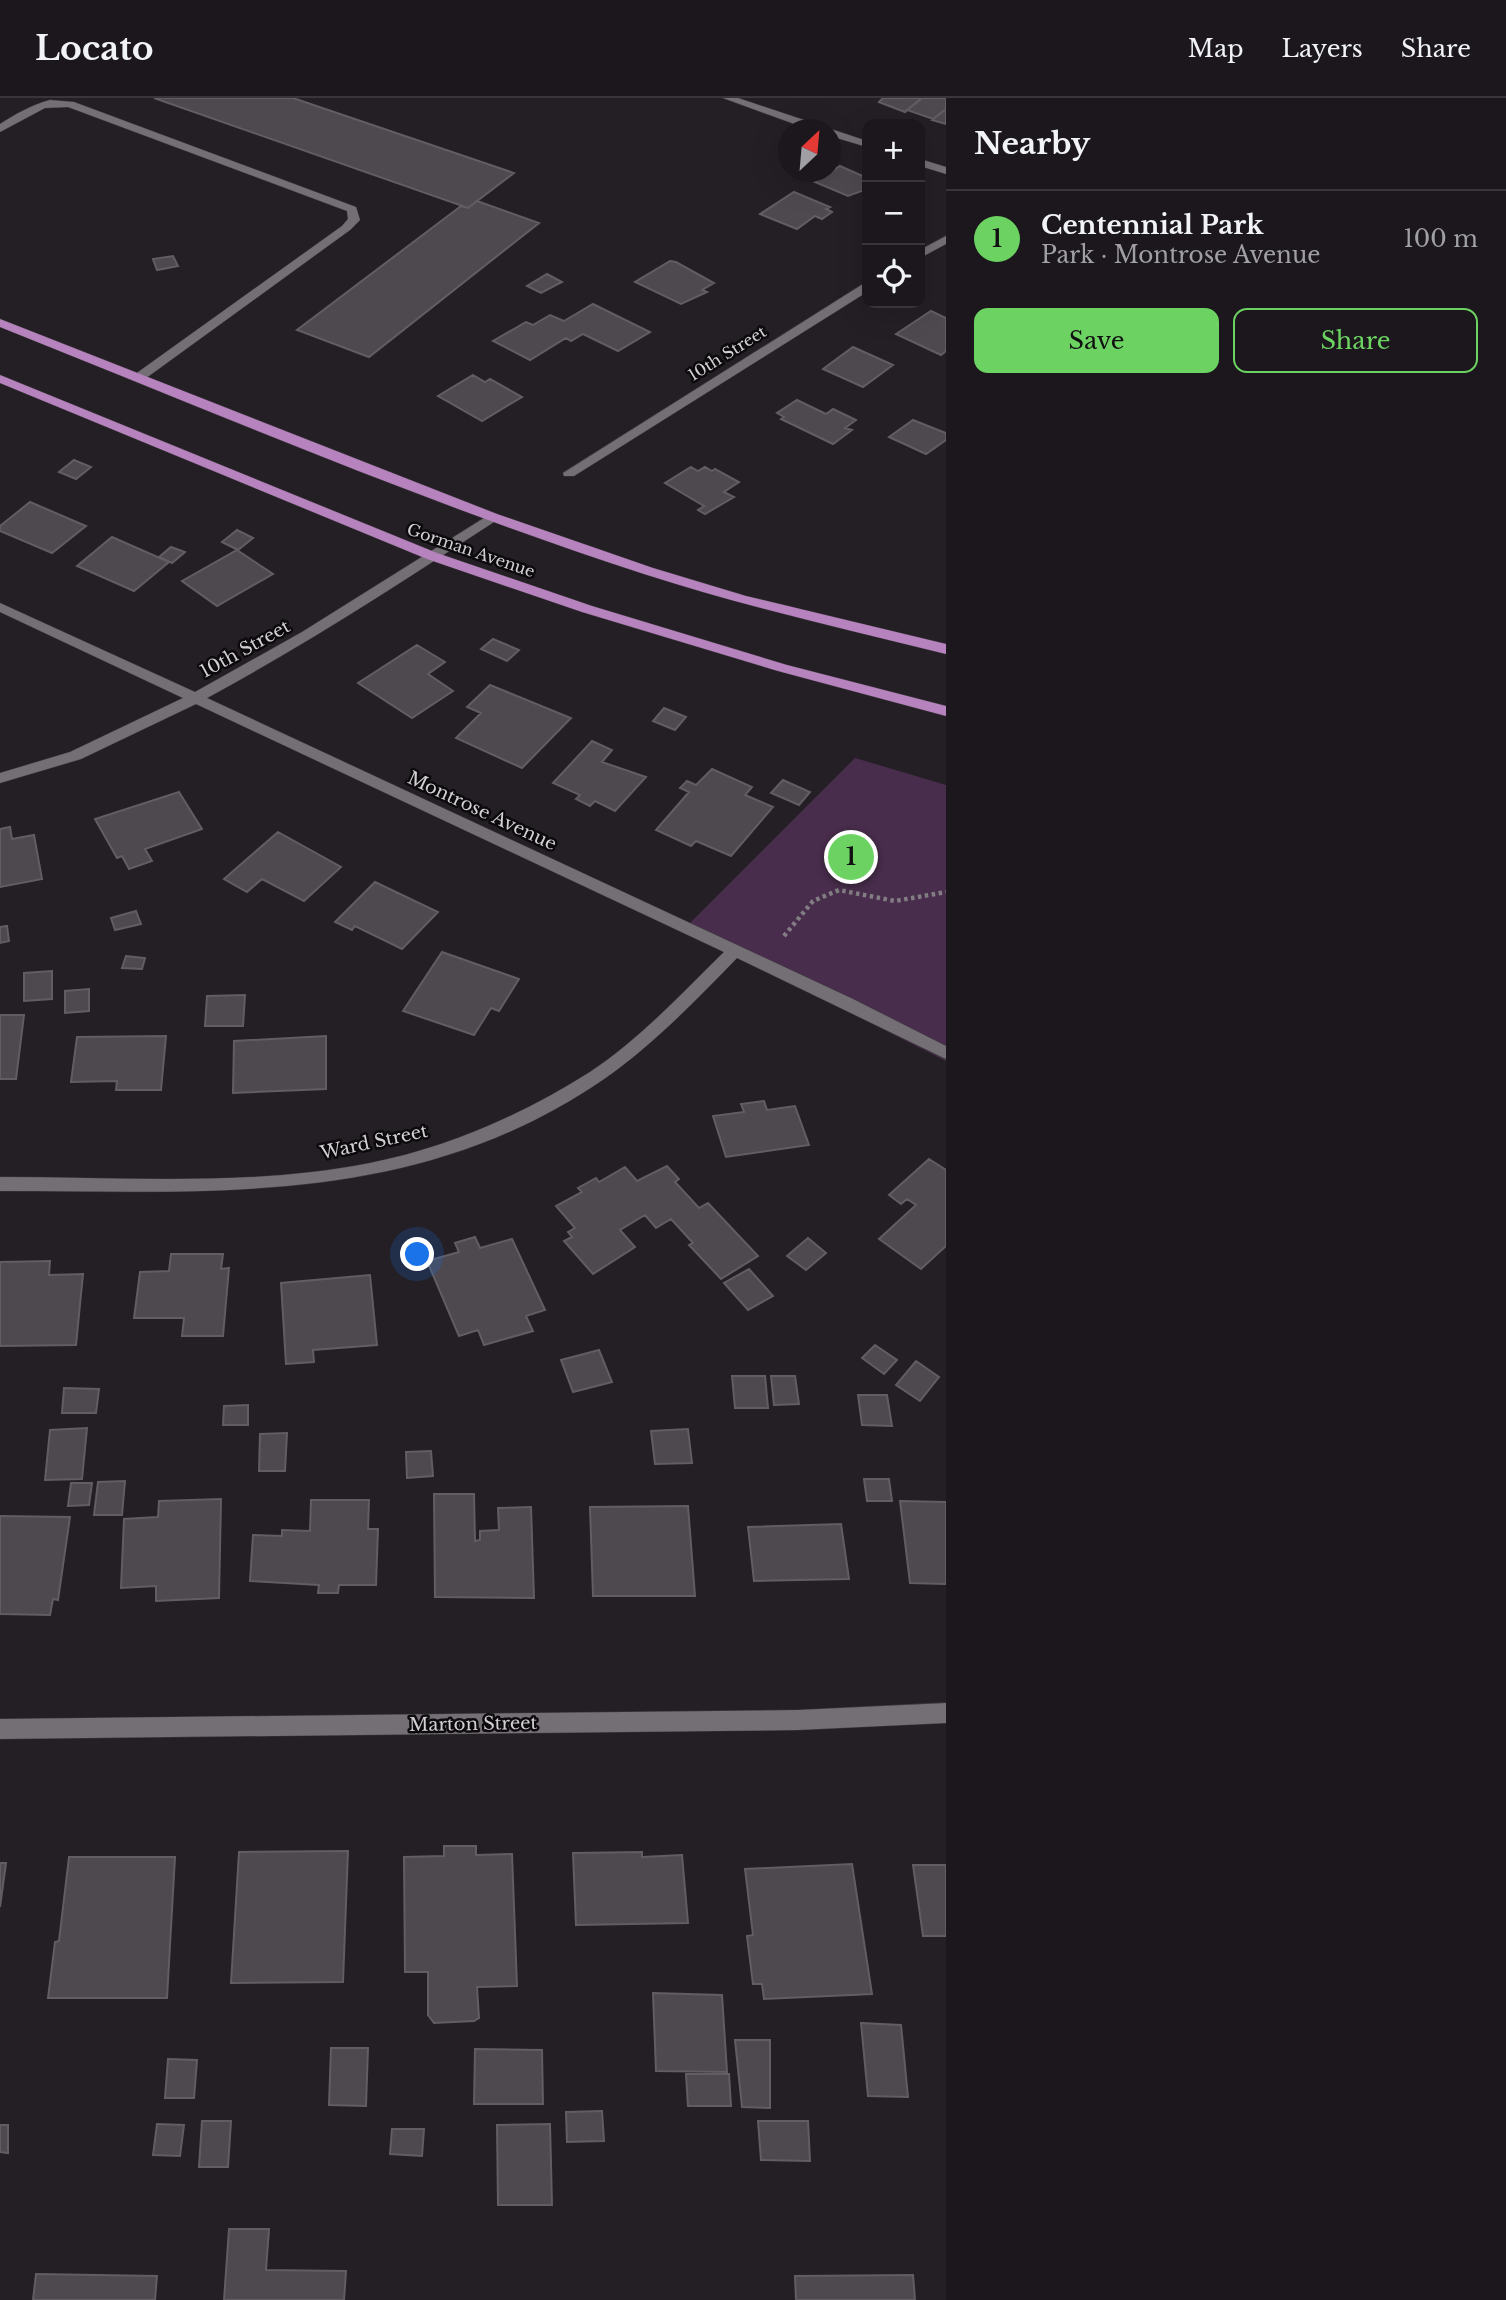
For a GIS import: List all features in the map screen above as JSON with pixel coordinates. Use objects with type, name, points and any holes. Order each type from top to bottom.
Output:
[{"type":"main road","points":[[0,323],[492,517],[743,600],[946,649]]},
{"type":"main road","name":"Gorman Avenue","points":[[0,379],[432,556],[587,609],[744,656],[946,711]]},
{"type":"street","points":[[728,98],[790,119]]},
{"type":"street","points":[[0,129],[34,107],[55,101],[70,104],[352,209],[354,220],[346,228],[138,378]]},
{"type":"street","points":[[841,135],[862,142]]},
{"type":"street","points":[[925,164],[946,171]]},
{"type":"street","points":[[925,252],[946,239]]},
{"type":"street","name":"10th Street","points":[[569,473],[862,290]]},
{"type":"street","name":"10th Street","points":[[0,778],[58,764],[91,752],[196,698],[311,634],[492,517]]},
{"type":"street","name":"Montrose Avenue","points":[[0,607],[946,1053]]},
{"type":"street","name":"Ward Street","points":[[0,1184],[240,1182],[337,1174],[416,1158],[544,1107],[597,1075],[643,1040],[734,952]]},
{"type":"street","name":"Marton Street","points":[[0,1729],[798,1720],[946,1713]]},
{"type":"path","points":[[762,965],[813,901],[839,890],[895,901],[946,892]]},
{"type":"shaded area","points":[[855,758],[946,785],[946,1061],[684,929]]},
{"type":"building","points":[[154,98],[293,98],[514,173],[468,208]]},
{"type":"building","points":[[883,98],[922,98],[905,112],[879,102]]},
{"type":"building","points":[[922,98],[946,98],[946,109],[933,119],[907,110]]},
{"type":"building","points":[[946,109],[946,124],[932,120],[933,119]]},
{"type":"building","points":[[841,166],[862,176],[862,191],[848,196],[815,182],[841,182]]},
{"type":"building","points":[[794,192],[830,207],[826,209],[832,212],[822,219],[815,216],[797,229],[760,214]]},
{"type":"building","points":[[477,201],[539,223],[369,357],[297,330],[461,206],[468,208]]},
{"type":"building","points":[[173,256],[178,266],[157,270],[153,259]]},
{"type":"building","points":[[670,261],[714,283],[702,290],[707,292],[681,304],[635,282]]},
{"type":"building","points":[[547,274],[562,282],[541,293],[527,286]]},
{"type":"building","points":[[593,304],[650,332],[618,351],[583,334],[571,341],[566,338],[530,360],[493,341],[526,322],[533,325],[550,315],[564,321]]},
{"type":"building","points":[[931,311],[946,318],[946,351],[941,355],[896,334]]},
{"type":"building","points":[[853,347],[893,365],[863,387],[823,369]]},
{"type":"building","points":[[473,375],[485,382],[490,379],[522,397],[482,421],[438,396]]},
{"type":"building","points":[[797,400],[826,414],[833,409],[856,420],[845,428],[852,430],[833,444],[781,419],[784,417],[777,413]]},
{"type":"building","points":[[913,420],[946,433],[946,440],[926,454],[889,437]]},
{"type":"building","points":[[74,460],[91,467],[76,479],[59,472]]},
{"type":"building","points":[[691,467],[698,471],[705,467],[712,471],[715,469],[739,482],[724,492],[734,497],[705,514],[698,510],[704,506],[665,483]]},
{"type":"building","points":[[30,502],[86,526],[52,553],[0,531],[0,526]]},
{"type":"building","points":[[237,530],[253,538],[238,550],[222,542]]},
{"type":"building","points":[[112,537],[169,562],[134,591],[77,566]]},
{"type":"building","points":[[171,547],[185,552],[172,563],[159,557]]},
{"type":"building","points":[[237,550],[273,574],[217,606],[182,581]]},
{"type":"building","points":[[493,639],[519,650],[507,661],[481,649]]},
{"type":"building","points":[[417,645],[445,662],[428,674],[453,691],[412,718],[358,683]]},
{"type":"building","points":[[490,685],[571,718],[522,768],[456,738],[481,713],[467,707]]},
{"type":"building","points":[[664,708],[686,717],[675,730],[653,721]]},
{"type":"building","points":[[592,741],[612,750],[602,762],[646,777],[615,811],[595,801],[590,806],[576,799],[580,795],[553,783]]},
{"type":"building","points":[[712,769],[752,787],[745,795],[773,807],[731,856],[696,841],[691,846],[656,830],[689,792],[680,788],[687,781],[696,785]]},
{"type":"building","points":[[783,780],[810,792],[799,805],[771,793]]},
{"type":"building","points":[[179,792],[202,829],[145,849],[152,861],[129,869],[122,856],[117,858],[95,819]]},
{"type":"building","points":[[10,827],[12,839],[34,835],[42,879],[0,887],[0,829]]},
{"type":"building","points":[[278,832],[341,867],[304,901],[262,879],[247,892],[224,879]]},
{"type":"building","points":[[375,882],[438,912],[402,949],[355,926],[352,930],[335,922]]},
{"type":"building","points":[[136,911],[141,924],[115,930],[111,918]]},
{"type":"building","points":[[7,926],[9,941],[0,943],[0,927]]},
{"type":"building","points":[[442,952],[519,979],[499,1011],[491,1008],[474,1035],[403,1011]]},
{"type":"building","points":[[126,956],[145,958],[142,969],[122,968]]},
{"type":"building","points":[[52,971],[52,999],[24,1001],[24,973]]},
{"type":"building","points":[[89,989],[89,1011],[65,1013],[65,991]]},
{"type":"building","points":[[245,995],[243,1026],[205,1026],[207,996]]},
{"type":"building","points":[[0,1015],[24,1015],[16,1079],[0,1079]]},
{"type":"building","points":[[166,1036],[161,1090],[116,1090],[117,1081],[71,1082],[77,1037]]},
{"type":"building","points":[[326,1036],[326,1089],[233,1093],[234,1041]]},
{"type":"building","points":[[764,1101],[767,1110],[795,1106],[809,1145],[726,1157],[713,1116],[744,1112],[741,1104]]},
{"type":"building","points":[[929,1159],[946,1170],[946,1246],[921,1269],[879,1239],[916,1205],[907,1199],[901,1204],[889,1195]]},
{"type":"building","points":[[667,1166],[679,1179],[675,1182],[699,1208],[708,1203],[758,1256],[721,1279],[689,1245],[693,1243],[671,1219],[656,1228],[645,1215],[620,1230],[635,1247],[593,1274],[564,1241],[572,1237],[568,1232],[575,1228],[556,1206],[582,1192],[578,1188],[596,1178],[599,1182],[625,1167],[637,1181]]},
{"type":"building","points":[[475,1237],[480,1248],[512,1239],[545,1310],[526,1316],[533,1331],[484,1345],[478,1330],[459,1336],[427,1261],[459,1252],[455,1243]]},
{"type":"building","points":[[808,1238],[826,1253],[806,1270],[787,1256]]},
{"type":"building","points":[[171,1254],[223,1254],[221,1269],[229,1268],[223,1336],[182,1336],[184,1318],[134,1318],[140,1272],[169,1271]]},
{"type":"building","points":[[50,1261],[49,1275],[83,1274],[76,1345],[0,1346],[0,1262]]},
{"type":"building","points":[[749,1269],[773,1296],[748,1310],[724,1283]]},
{"type":"building","points":[[370,1275],[377,1345],[313,1350],[314,1362],[286,1364],[281,1283]]},
{"type":"building","points":[[875,1345],[897,1360],[884,1374],[862,1358]]},
{"type":"building","points":[[599,1350],[612,1382],[573,1392],[561,1360]]},
{"type":"building","points":[[916,1361],[939,1377],[920,1401],[896,1385]]},
{"type":"building","points":[[732,1376],[765,1376],[768,1408],[735,1408]]},
{"type":"building","points":[[771,1376],[795,1376],[799,1404],[774,1405]]},
{"type":"building","points":[[64,1388],[99,1389],[96,1413],[62,1413]]},
{"type":"building","points":[[858,1395],[887,1395],[892,1426],[862,1425]]},
{"type":"building","points":[[248,1405],[248,1425],[223,1425],[224,1406]]},
{"type":"building","points":[[87,1428],[82,1479],[45,1480],[50,1430]]},
{"type":"building","points":[[688,1429],[692,1463],[655,1464],[651,1431]]},
{"type":"building","points":[[287,1433],[285,1471],[259,1471],[260,1434]]},
{"type":"building","points":[[431,1451],[433,1476],[407,1478],[406,1452]]},
{"type":"building","points":[[864,1479],[889,1479],[892,1501],[867,1501]]},
{"type":"building","points":[[125,1481],[122,1515],[94,1515],[98,1482]]},
{"type":"building","points":[[71,1483],[92,1483],[89,1505],[68,1506]]},
{"type":"building","points":[[434,1494],[474,1494],[475,1541],[480,1540],[480,1531],[499,1530],[498,1508],[531,1507],[534,1598],[435,1597]]},
{"type":"building","points":[[221,1499],[219,1598],[156,1601],[156,1586],[121,1588],[124,1519],[158,1517],[159,1501]]},
{"type":"building","points":[[311,1500],[369,1500],[368,1529],[378,1529],[376,1585],[339,1585],[338,1593],[318,1593],[319,1585],[250,1581],[253,1535],[282,1536],[282,1530],[310,1531]]},
{"type":"building","points":[[900,1501],[946,1502],[946,1584],[910,1583]]},
{"type":"building","points":[[688,1506],[695,1596],[593,1596],[590,1507]]},
{"type":"building","points":[[0,1516],[70,1517],[58,1600],[53,1599],[50,1615],[0,1614]]},
{"type":"building","points":[[841,1524],[849,1579],[754,1581],[748,1527]]},
{"type":"building","points":[[444,1846],[476,1846],[476,1855],[512,1854],[517,1986],[477,1987],[479,2018],[474,2021],[434,2023],[428,2015],[428,1972],[405,1972],[404,1857],[444,1856]]},
{"type":"building","points":[[348,1851],[343,1982],[231,1983],[239,1852]]},
{"type":"building","points":[[642,1852],[642,1857],[682,1855],[688,1923],[576,1925],[573,1853]]},
{"type":"building","points":[[69,1857],[175,1857],[167,1998],[48,1998],[55,1942],[59,1941]]},
{"type":"building","points":[[0,1863],[6,1863],[0,1907]]},
{"type":"building","points":[[852,1864],[872,1994],[764,1999],[762,1984],[753,1984],[747,1936],[753,1935],[745,1869]]},
{"type":"building","points":[[913,1865],[946,1865],[946,1936],[923,1936]]},
{"type":"building","points":[[653,1993],[722,1995],[727,2072],[656,2071]]},
{"type":"building","points":[[861,2023],[901,2025],[908,2097],[868,2096]]},
{"type":"building","points":[[735,2040],[770,2040],[770,2108],[742,2107]]},
{"type":"building","points":[[331,2048],[368,2048],[366,2106],[329,2105]]},
{"type":"building","points":[[475,2049],[542,2050],[543,2104],[474,2104]]},
{"type":"building","points":[[168,2059],[197,2060],[194,2098],[165,2098]]},
{"type":"building","points":[[686,2074],[729,2074],[731,2106],[688,2106]]},
{"type":"building","points":[[602,2111],[604,2141],[567,2142],[566,2112]]},
{"type":"building","points":[[202,2121],[231,2121],[228,2167],[199,2167]]},
{"type":"building","points":[[758,2121],[808,2121],[810,2161],[761,2160]]},
{"type":"building","points":[[157,2124],[184,2125],[180,2156],[153,2155]]},
{"type":"building","points":[[550,2124],[552,2205],[498,2205],[497,2125]]},
{"type":"building","points":[[0,2125],[8,2125],[8,2153],[0,2152]]},
{"type":"building","points":[[392,2129],[424,2129],[422,2156],[390,2154]]},
{"type":"building","points":[[229,2229],[269,2229],[266,2270],[346,2271],[344,2300],[224,2300]]},
{"type":"building","points":[[36,2274],[157,2276],[155,2300],[33,2300]]},
{"type":"building","points":[[913,2275],[915,2300],[796,2300],[795,2276]]},
{"type":"place","name":"Centennial Park","points":[[851,857]]}]
